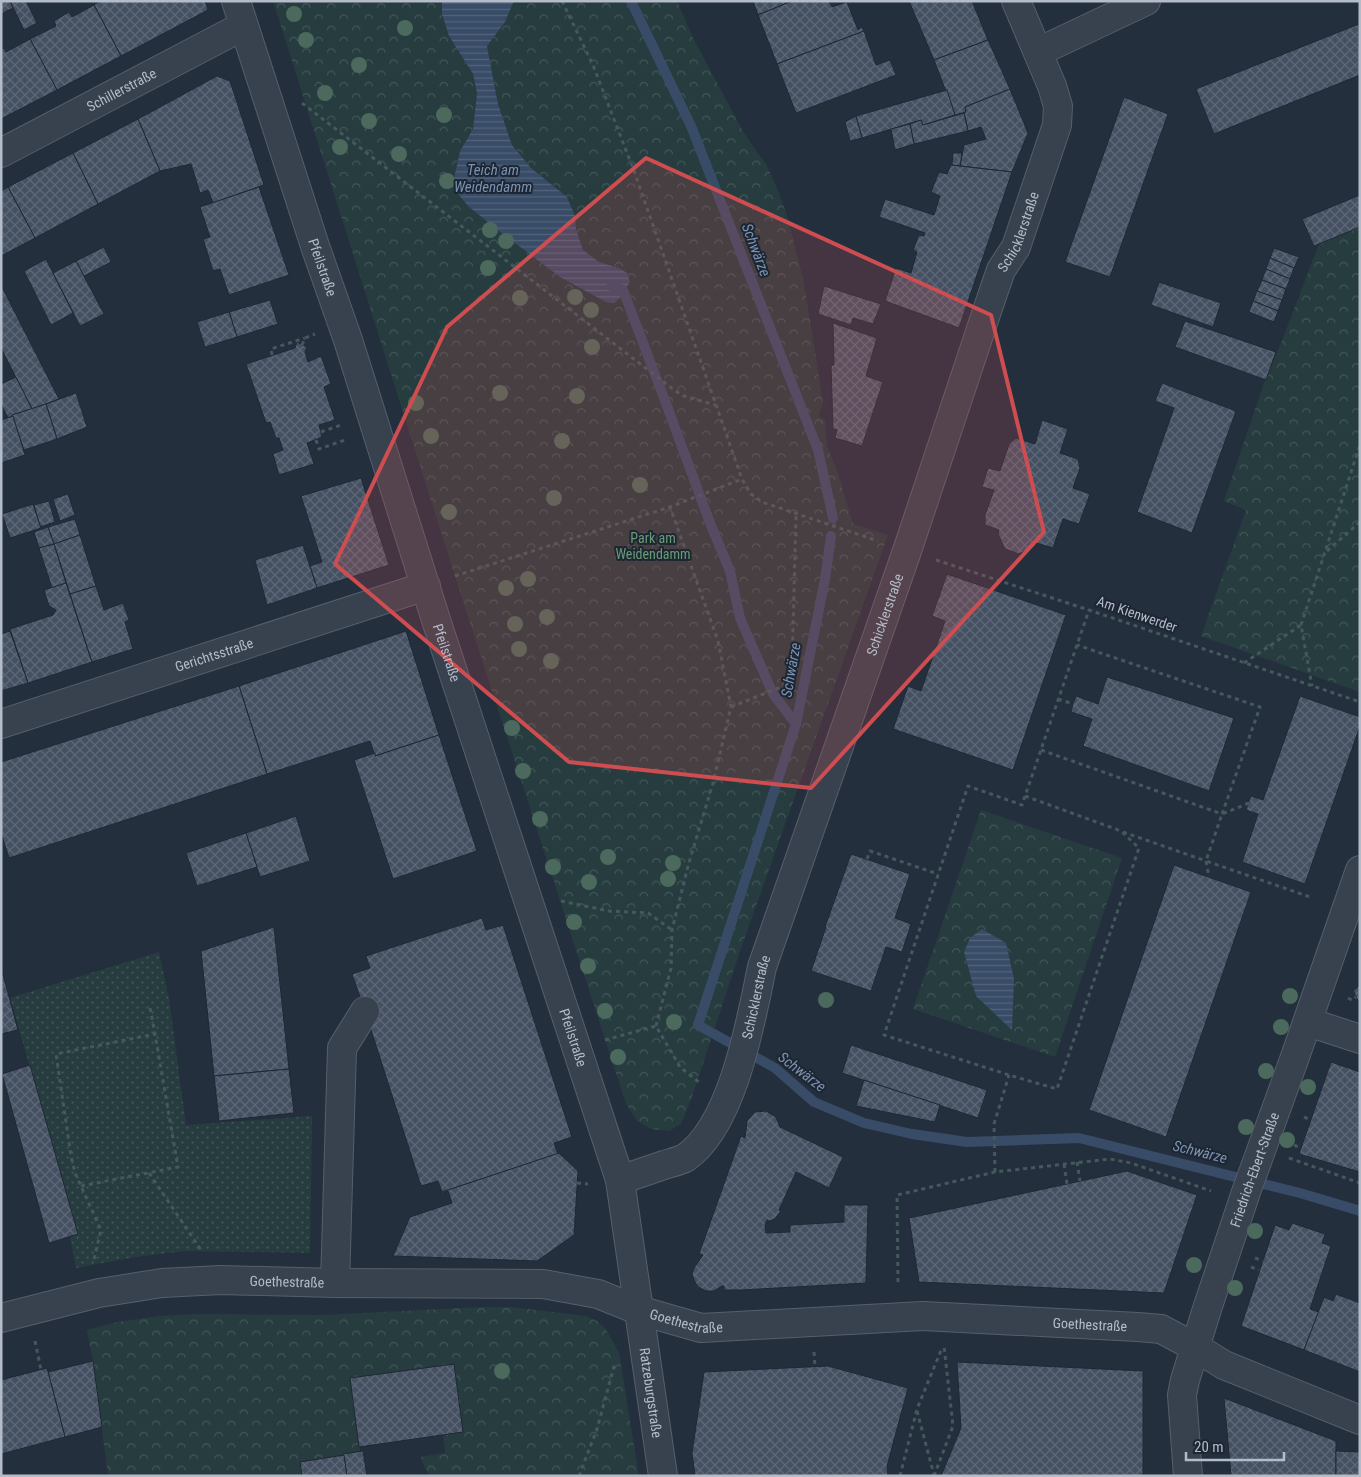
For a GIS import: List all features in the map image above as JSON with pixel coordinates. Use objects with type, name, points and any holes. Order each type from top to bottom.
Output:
[{"type":"street","name":"Schicklerstraße","points":[[620,1180],[684,1158],[702,1143],[718,1117],[732,1084],[750,1028],[762,967],[907,551],[1001,270],[1016,247],[1058,125],[1058,106],[1052,86],[1016,1]]},
{"type":"street","points":[[1038,52],[1146,1]]},
{"type":"street","name":"Schillerstraße","points":[[1,153],[239,14]]},
{"type":"street","name":"Pfeilstraße","points":[[239,14],[348,340],[426,586],[620,1180],[638,1310]]},
{"type":"street","name":"Gerichtsstraße","points":[[1,724],[426,586]]},
{"type":"street","name":"Friedrich-Ebert-Straße","points":[[1188,1476],[1182,1395],[1184,1380],[1246,1192],[1308,1022],[1360,870]]},
{"type":"street","points":[[336,1283],[342,1048],[366,1011]]},
{"type":"street","points":[[1308,1022],[1360,1039]]},
{"type":"street","name":"Goethestraße","points":[[1,1318],[99,1293],[162,1283],[221,1280],[336,1283],[543,1284],[598,1294],[638,1310],[701,1328],[923,1316],[1138,1327],[1161,1330],[1195,1347],[1224,1365],[1360,1420]]},
{"type":"street","name":"Ratzeburgstraße","points":[[638,1310],[663,1476]]},
{"type":"path","points":[[562,1],[593,65],[631,162],[742,479],[751,494],[762,502],[852,532]]},
{"type":"path","points":[[296,98],[674,390],[684,396],[716,406]]},
{"type":"path","points":[[272,355],[271,349],[320,332]]},
{"type":"path","points":[[302,345],[305,338]]},
{"type":"path","points":[[321,432],[341,425]]},
{"type":"path","points":[[316,440],[319,449],[345,440]]},
{"type":"path","points":[[1312,686],[1301,626],[1360,445]]},
{"type":"path","points":[[452,577],[671,507],[742,479]]},
{"type":"path","points":[[671,507],[718,641],[731,707],[672,930],[671,968],[656,1026],[680,1067],[698,1082],[732,1084]]},
{"type":"path","points":[[731,707],[783,686],[792,668],[796,514]]},
{"type":"path","points":[[1326,552],[1360,522]]},
{"type":"path","name":"Am Kienwerder","points":[[907,551],[1089,610],[1360,702]]},
{"type":"path","points":[[1089,610],[1022,804],[968,786],[884,1035],[1057,1089],[1139,848],[1121,831]]},
{"type":"path","points":[[1244,663],[1301,626]]},
{"type":"path","points":[[1077,645],[1260,708],[1206,861],[1209,877]]},
{"type":"path","points":[[1058,699],[1074,704]]},
{"type":"path","points":[[1041,750],[1222,814],[1249,803]]},
{"type":"path","points":[[1025,796],[1313,898]]},
{"type":"path","points":[[867,859],[870,851],[938,874]]},
{"type":"path","points":[[557,900],[609,911],[648,913],[672,930]]},
{"type":"path","points":[[1345,998],[1352,1000],[1356,997]]},
{"type":"path","points":[[81,1186],[178,1167],[150,1008]]},
{"type":"path","points":[[602,1041],[656,1026]]},
{"type":"path","points":[[99,1293],[92,1265],[101,1230],[75,1173],[56,1054],[155,1034]]},
{"type":"path","points":[[995,1172],[994,1124],[1009,1075]]},
{"type":"path","points":[[898,1282],[896,1195],[995,1172],[1110,1158],[1131,1163],[1211,1191]]},
{"type":"path","points":[[1289,1158],[1360,1182]]},
{"type":"path","points":[[1077,1162],[1080,1181]]},
{"type":"path","points":[[1064,1164],[1067,1184]]},
{"type":"path","points":[[149,1173],[221,1280]]},
{"type":"path","points":[[900,1476],[917,1409],[944,1343],[953,1426],[934,1476]]},
{"type":"path","points":[[36,1348],[41,1370]]},
{"type":"path","points":[[579,1476],[597,1429],[617,1356],[626,1352],[646,1359]]},
{"type":"path","points":[[917,1409],[934,1476]]},
{"type":"highlighted area","points":[[646,158],[991,315],[1044,532],[811,788],[569,762],[335,564],[447,327]]},
{"type":"green space","name":"Park am Weidendamm","points":[[273,1],[442,1],[442,14],[449,36],[473,74],[477,93],[473,129],[460,151],[453,183],[459,195],[468,206],[560,277],[619,299],[630,282],[619,268],[599,262],[583,250],[576,229],[575,216],[567,197],[531,168],[512,145],[498,104],[487,46],[505,22],[514,1],[677,1],[693,38],[744,133],[767,166],[779,193],[788,219],[804,283],[823,402],[819,417],[825,419],[827,446],[838,473],[853,524],[888,535],[739,954],[691,1100],[681,1124],[669,1131],[651,1129],[637,1121],[626,1104],[458,586]]},
{"type":"green space","points":[[1360,227],[1360,692],[1201,636],[1246,510],[1224,501],[1270,365],[1278,351],[1319,244]]},
{"type":"green space","points":[[981,810],[1122,858],[1055,1057],[913,1009]]},
{"type":"green space","points":[[159,952],[169,999],[186,1125],[312,1116],[310,1253],[185,1251],[135,1257],[76,1268],[70,1237],[78,1234],[10,998]]},
{"type":"green space","points":[[510,1307],[586,1316],[597,1321],[605,1328],[619,1353],[639,1476],[429,1476],[420,1457],[445,1453],[443,1435],[463,1432],[453,1364],[350,1378],[360,1451],[300,1462],[302,1476],[108,1476],[93,1361],[87,1330],[117,1322],[159,1316],[197,1314],[322,1315]]},
{"type":"water","name":"Teich am Weidendamm","points":[[442,1],[514,1],[505,22],[487,46],[498,104],[512,145],[531,168],[567,197],[575,216],[576,229],[583,250],[599,262],[619,268],[627,273],[630,282],[619,299],[614,303],[606,302],[560,277],[495,228],[468,206],[459,195],[453,183],[460,151],[473,129],[477,93],[473,74],[449,36],[442,14]]},
{"type":"water","points":[[982,929],[1006,943],[1014,979],[1012,1030],[976,996],[964,952],[970,938]]},
{"type":"building","points":[[1,1],[10,1],[13,8],[1,14]]},
{"type":"building","points":[[10,1],[26,1],[37,23],[24,30]]},
{"type":"building","points":[[100,1],[205,1],[208,10],[121,56],[94,5]]},
{"type":"building","points":[[753,1],[792,1],[758,15]]},
{"type":"building","points":[[792,1],[829,1],[832,7],[847,2],[858,30],[862,27],[864,31],[777,64],[758,15]]},
{"type":"building","points":[[909,1],[972,1],[988,40],[934,60]]},
{"type":"building","points":[[94,5],[121,56],[57,90],[30,39],[56,26],[54,21],[69,12],[72,17]]},
{"type":"building","points":[[1359,24],[1360,75],[1214,134],[1196,89]]},
{"type":"building","points":[[864,31],[876,65],[890,60],[896,75],[796,113],[777,64]]},
{"type":"building","points":[[30,39],[57,90],[1,119],[1,49],[4,48],[6,52]]},
{"type":"building","points":[[988,40],[1010,89],[965,107],[966,112],[955,115],[934,60]]},
{"type":"building","points":[[217,76],[230,81],[264,185],[213,203],[208,190],[200,193],[191,164],[160,171],[138,119]]},
{"type":"building","points":[[1010,89],[1028,133],[1012,172],[960,166],[964,145],[986,139],[981,127],[968,131],[964,113],[966,112],[965,107]]},
{"type":"building","points":[[947,90],[955,115],[923,125],[921,120],[862,138],[856,116]]},
{"type":"building","points":[[1124,97],[1168,114],[1110,277],[1065,262]]},
{"type":"building","points":[[964,113],[968,131],[914,144],[910,124],[921,120],[923,125]]},
{"type":"building","points":[[856,116],[862,138],[850,141],[845,122]]},
{"type":"building","points":[[138,119],[160,171],[98,204],[73,153]]},
{"type":"building","points":[[910,124],[914,144],[895,150],[891,129]]},
{"type":"building","points":[[73,153],[98,204],[35,238],[8,187]]},
{"type":"building","points":[[953,153],[962,153],[960,166],[952,165]]},
{"type":"building","points":[[951,165],[1012,172],[959,328],[885,301],[896,268],[911,273],[917,252],[913,250],[919,235],[924,236],[925,233],[879,217],[885,199],[934,215],[940,196],[931,192],[939,172],[947,174]]},
{"type":"building","points":[[8,187],[35,238],[1,256],[1,191]]},
{"type":"building","points":[[259,187],[289,275],[229,295],[220,269],[213,271],[203,239],[210,237],[200,207]]},
{"type":"building","points":[[1360,195],[1360,227],[1314,246],[1302,219]]},
{"type":"building","points":[[104,247],[111,262],[84,276],[76,261]]},
{"type":"building","points":[[1274,248],[1299,257],[1294,268],[1270,258]]},
{"type":"building","points":[[1270,258],[1294,268],[1290,279],[1266,269]]},
{"type":"building","points":[[46,259],[73,313],[51,325],[24,271]]},
{"type":"building","points":[[76,261],[104,314],[80,326],[53,273]]},
{"type":"building","points":[[1266,269],[1290,279],[1286,289],[1262,280]]},
{"type":"building","points":[[1262,280],[1286,289],[1282,300],[1257,291]]},
{"type":"building","points":[[1159,282],[1221,303],[1213,327],[1151,305]]},
{"type":"building","points":[[1,285],[59,399],[32,409],[1,348]]},
{"type":"building","points":[[824,286],[881,304],[873,324],[853,318],[851,325],[818,314]]},
{"type":"building","points":[[1257,291],[1282,300],[1278,311],[1253,301]]},
{"type":"building","points":[[270,300],[278,324],[237,337],[229,312]]},
{"type":"building","points":[[1253,301],[1278,311],[1274,322],[1249,312]]},
{"type":"building","points":[[229,312],[237,337],[205,347],[197,322]]},
{"type":"building","points":[[1185,321],[1276,352],[1266,380],[1175,347]]},
{"type":"building","points":[[833,323],[877,338],[866,376],[883,382],[862,446],[835,438],[837,430],[833,429],[831,365],[834,365]]},
{"type":"building","points":[[297,342],[307,347],[305,352],[308,362],[321,356],[331,384],[324,387],[335,420],[319,425],[322,437],[307,443],[314,464],[279,475],[273,454],[283,450],[270,422],[266,423],[246,364],[295,348]]},
{"type":"building","points":[[16,377],[32,409],[8,418],[1,404],[1,384]]},
{"type":"building","points":[[1162,383],[1236,411],[1192,533],[1137,512],[1174,408],[1155,401]]},
{"type":"building","points":[[76,393],[87,427],[57,439],[46,404]]},
{"type":"building","points":[[46,404],[57,439],[24,450],[12,415]]},
{"type":"building","points":[[13,416],[25,455],[1,463],[1,420]]},
{"type":"building","points":[[1042,420],[1068,429],[1060,453],[1078,459],[1080,468],[1073,488],[1090,494],[1079,524],[1063,519],[1053,548],[1036,543],[1035,546],[1019,554],[1005,549],[998,534],[999,530],[985,525],[985,515],[994,490],[982,487],[988,468],[1000,471],[1009,444],[1016,438],[1035,444]]},
{"type":"building","points":[[361,478],[389,565],[317,588],[310,566],[322,562],[301,496]]},
{"type":"building","points":[[68,494],[75,515],[60,521],[53,499]]},
{"type":"building","points":[[49,501],[55,522],[40,527],[34,505]]},
{"type":"building","points":[[33,504],[41,528],[10,538],[2,514]]},
{"type":"building","points":[[75,519],[80,535],[54,544],[48,527]]},
{"type":"building","points":[[48,527],[54,544],[39,548],[34,532]]},
{"type":"building","points":[[80,535],[96,586],[70,594],[54,544]]},
{"type":"building","points":[[54,544],[66,583],[52,588],[39,548]]},
{"type":"building","points":[[303,545],[317,588],[267,605],[255,560]]},
{"type":"building","points":[[947,574],[1066,615],[1013,770],[893,729],[908,686],[921,691],[945,621],[932,616]]},
{"type":"building","points":[[66,583],[92,662],[28,683],[10,629],[53,615],[56,610],[49,606],[44,590]]},
{"type":"building","points":[[96,586],[104,610],[123,603],[129,620],[125,622],[133,649],[92,662],[70,594]]},
{"type":"building","points":[[10,631],[28,683],[1,691],[1,634]]},
{"type":"building","points":[[406,631],[439,735],[375,756],[370,741],[267,774],[239,686]]},
{"type":"building","points":[[1107,677],[1234,718],[1209,791],[1083,746],[1092,719],[1071,712],[1073,704],[1076,696],[1098,704]]},
{"type":"building","points":[[239,686],[267,774],[9,858],[1,833],[1,762]]},
{"type":"building","points":[[1300,696],[1360,717],[1360,726],[1305,884],[1242,862],[1258,814],[1246,810],[1251,796],[1263,800]]},
{"type":"building","points":[[439,735],[477,851],[393,879],[354,760],[375,753],[375,756]]},
{"type":"building","points":[[296,816],[310,861],[260,877],[246,833]]},
{"type":"building","points":[[246,833],[257,867],[197,886],[186,853]]},
{"type":"building","points":[[851,854],[910,874],[895,918],[911,924],[902,952],[886,947],[871,991],[811,971]]},
{"type":"building","points":[[1174,865],[1251,892],[1166,1137],[1089,1110]]},
{"type":"building","points":[[482,918],[486,930],[503,925],[572,1137],[554,1143],[558,1154],[442,1192],[438,1181],[421,1186],[352,974],[370,968],[366,956]]},
{"type":"building","points":[[274,927],[289,1069],[214,1076],[201,951]]},
{"type":"building","points":[[1,967],[18,1030],[1,1034]]},
{"type":"building","points":[[1360,981],[1359,1003],[1353,990],[1357,988]]},
{"type":"building","points":[[851,1045],[987,1090],[978,1118],[842,1073]]},
{"type":"building","points":[[1331,1062],[1360,1072],[1360,1172],[1299,1154]]},
{"type":"building","points":[[30,1065],[78,1234],[49,1243],[2,1074]]},
{"type":"building","points":[[289,1069],[294,1113],[219,1121],[214,1076]]},
{"type":"building","points":[[864,1080],[940,1105],[935,1122],[856,1106]]},
{"type":"building","points":[[766,1111],[776,1117],[780,1127],[843,1157],[829,1188],[796,1172],[779,1210],[781,1211],[775,1219],[767,1220],[765,1225],[766,1233],[790,1232],[790,1225],[844,1222],[844,1205],[868,1205],[866,1283],[741,1290],[724,1290],[724,1286],[722,1286],[714,1291],[706,1291],[698,1287],[695,1282],[692,1274],[703,1255],[699,1254],[741,1136],[745,1138],[747,1121],[755,1112]]},
{"type":"building","points":[[559,1153],[578,1171],[574,1235],[537,1261],[393,1256],[410,1217],[452,1203],[448,1191],[440,1194],[442,1192]]},
{"type":"building","points":[[1127,1171],[1197,1195],[1164,1293],[919,1282],[909,1218]]},
{"type":"building","points":[[1292,1223],[1325,1234],[1322,1243],[1331,1246],[1310,1309],[1319,1312],[1304,1350],[1241,1326],[1275,1225],[1289,1230]]},
{"type":"building","points":[[1336,1294],[1360,1303],[1360,1372],[1304,1350],[1324,1297],[1333,1301]]},
{"type":"building","points":[[93,1361],[102,1427],[65,1437],[48,1372]]},
{"type":"building","points":[[957,1362],[1143,1371],[1143,1476],[941,1476],[961,1428]]},
{"type":"building","points":[[454,1364],[463,1432],[359,1447],[350,1378]]},
{"type":"building","points":[[828,1366],[908,1388],[887,1466],[888,1476],[695,1476],[692,1453],[704,1372]]},
{"type":"building","points":[[47,1368],[65,1437],[1,1454],[1,1380]]},
{"type":"building","points":[[1224,1398],[1336,1441],[1336,1476],[1231,1476]]},
{"type":"building","points":[[363,1451],[367,1476],[347,1476],[343,1454]]},
{"type":"building","points":[[1336,1451],[1360,1452],[1360,1476],[1336,1476]]},
{"type":"building","points":[[344,1455],[347,1476],[302,1476],[300,1462]]},
{"type":"waterway","name":"Schwärze","points":[[631,1],[691,126],[818,450],[833,518]]},
{"type":"waterway","points":[[611,286],[623,290],[710,523],[730,571],[740,618],[773,694],[796,724]]},
{"type":"waterway","name":"Schwärze","points":[[831,536],[825,579],[796,724],[698,1025],[775,1068],[814,1102],[864,1123],[912,1134],[967,1142],[1079,1138],[1300,1193],[1360,1211]]}]
